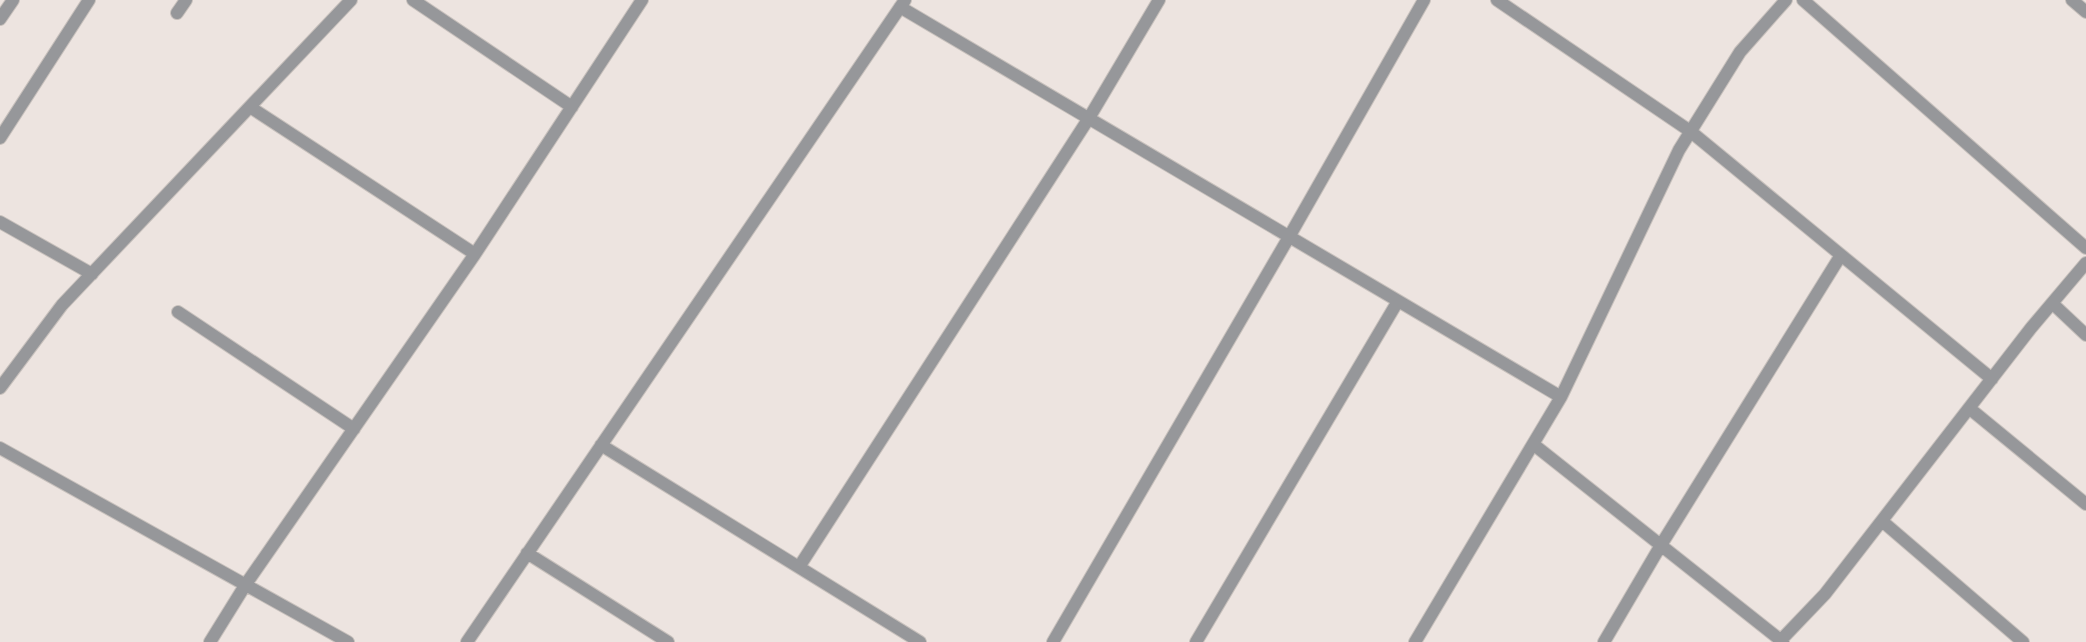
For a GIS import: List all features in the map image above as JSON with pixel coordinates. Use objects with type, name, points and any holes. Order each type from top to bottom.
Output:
[{"type":"street","points":[[0,19],[13,0]]},
{"type":"street","points":[[0,138],[89,0]]},
{"type":"street","points":[[177,13],[186,0]]},
{"type":"street","points":[[0,388],[62,305],[351,0]]},
{"type":"street","points":[[413,0],[572,107]]},
{"type":"street","points":[[210,642],[246,584],[475,254],[642,0]]},
{"type":"street","points":[[799,567],[1089,118],[1159,0]]},
{"type":"street","points":[[1053,642],[1424,0]]},
{"type":"street","points":[[1497,0],[1690,131],[1992,379]]},
{"type":"street","points":[[1415,642],[1562,397],[1690,131],[1740,52],[1786,0]]},
{"type":"street","points":[[1803,0],[2086,248]]},
{"type":"street","points":[[2072,0],[2086,12]]},
{"type":"street","points":[[467,642],[903,4],[1089,118],[1562,397]]},
{"type":"street","points":[[250,107],[475,254]]},
{"type":"street","points":[[0,222],[92,274]]},
{"type":"street","points":[[1604,642],[1661,545],[1841,255]]},
{"type":"street","points":[[1533,444],[1776,639],[1825,594],[1969,408],[2086,263]]},
{"type":"street","points":[[1196,642],[1398,301]]},
{"type":"street","points":[[2052,303],[2086,335]]},
{"type":"street","points":[[178,312],[354,429]]},
{"type":"street","points":[[1969,408],[2086,504]]},
{"type":"street","points":[[601,445],[920,642]]},
{"type":"street","points":[[0,448],[348,642]]},
{"type":"street","points":[[1882,521],[2023,642]]},
{"type":"street","points":[[528,553],[668,642]]}]
